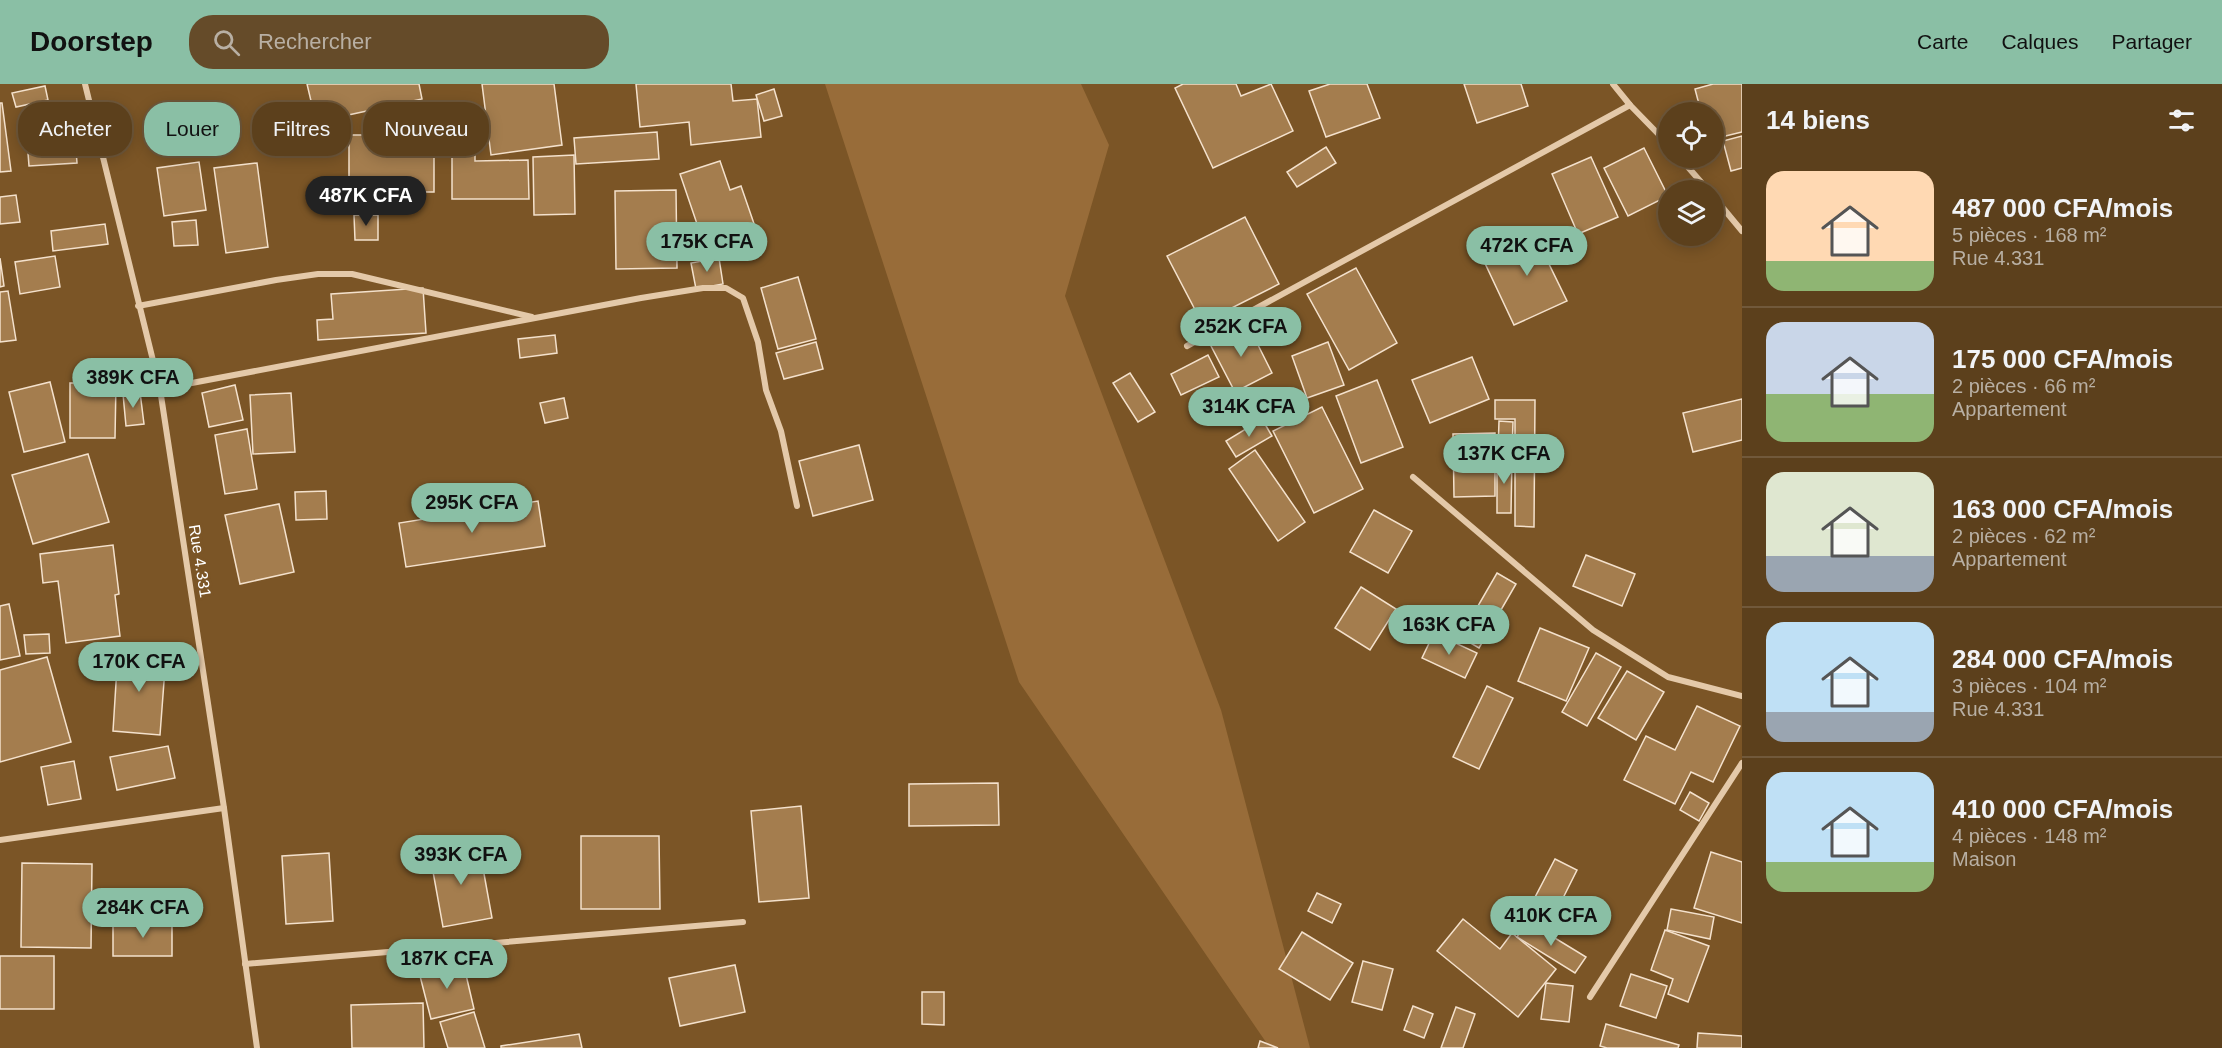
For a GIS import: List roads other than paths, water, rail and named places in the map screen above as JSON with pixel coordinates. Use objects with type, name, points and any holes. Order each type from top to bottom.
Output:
[{"type":"street","name":"Rue 4.331","points":[[85,84],[160,389],[224,808],[257,1048]]},
{"type":"street","points":[[1613,84],[1658,134]]},
{"type":"street","points":[[1187,346],[1630,105]]},
{"type":"street","points":[[1689,168],[1699,180]]},
{"type":"street","points":[[1724,209],[1742,231]]},
{"type":"street","points":[[138,306],[276,280],[318,274],[352,274],[536,318]]},
{"type":"street","points":[[160,389],[703,288],[726,288],[743,298],[758,342],[766,390],[781,431],[796,506]]},
{"type":"street","points":[[1413,477],[1593,630],[1668,677],[1742,696]]},
{"type":"street","points":[[1590,997],[1742,763]]},
{"type":"street","points":[[0,840],[224,808]]},
{"type":"street","points":[[245,964],[743,922]]}]
